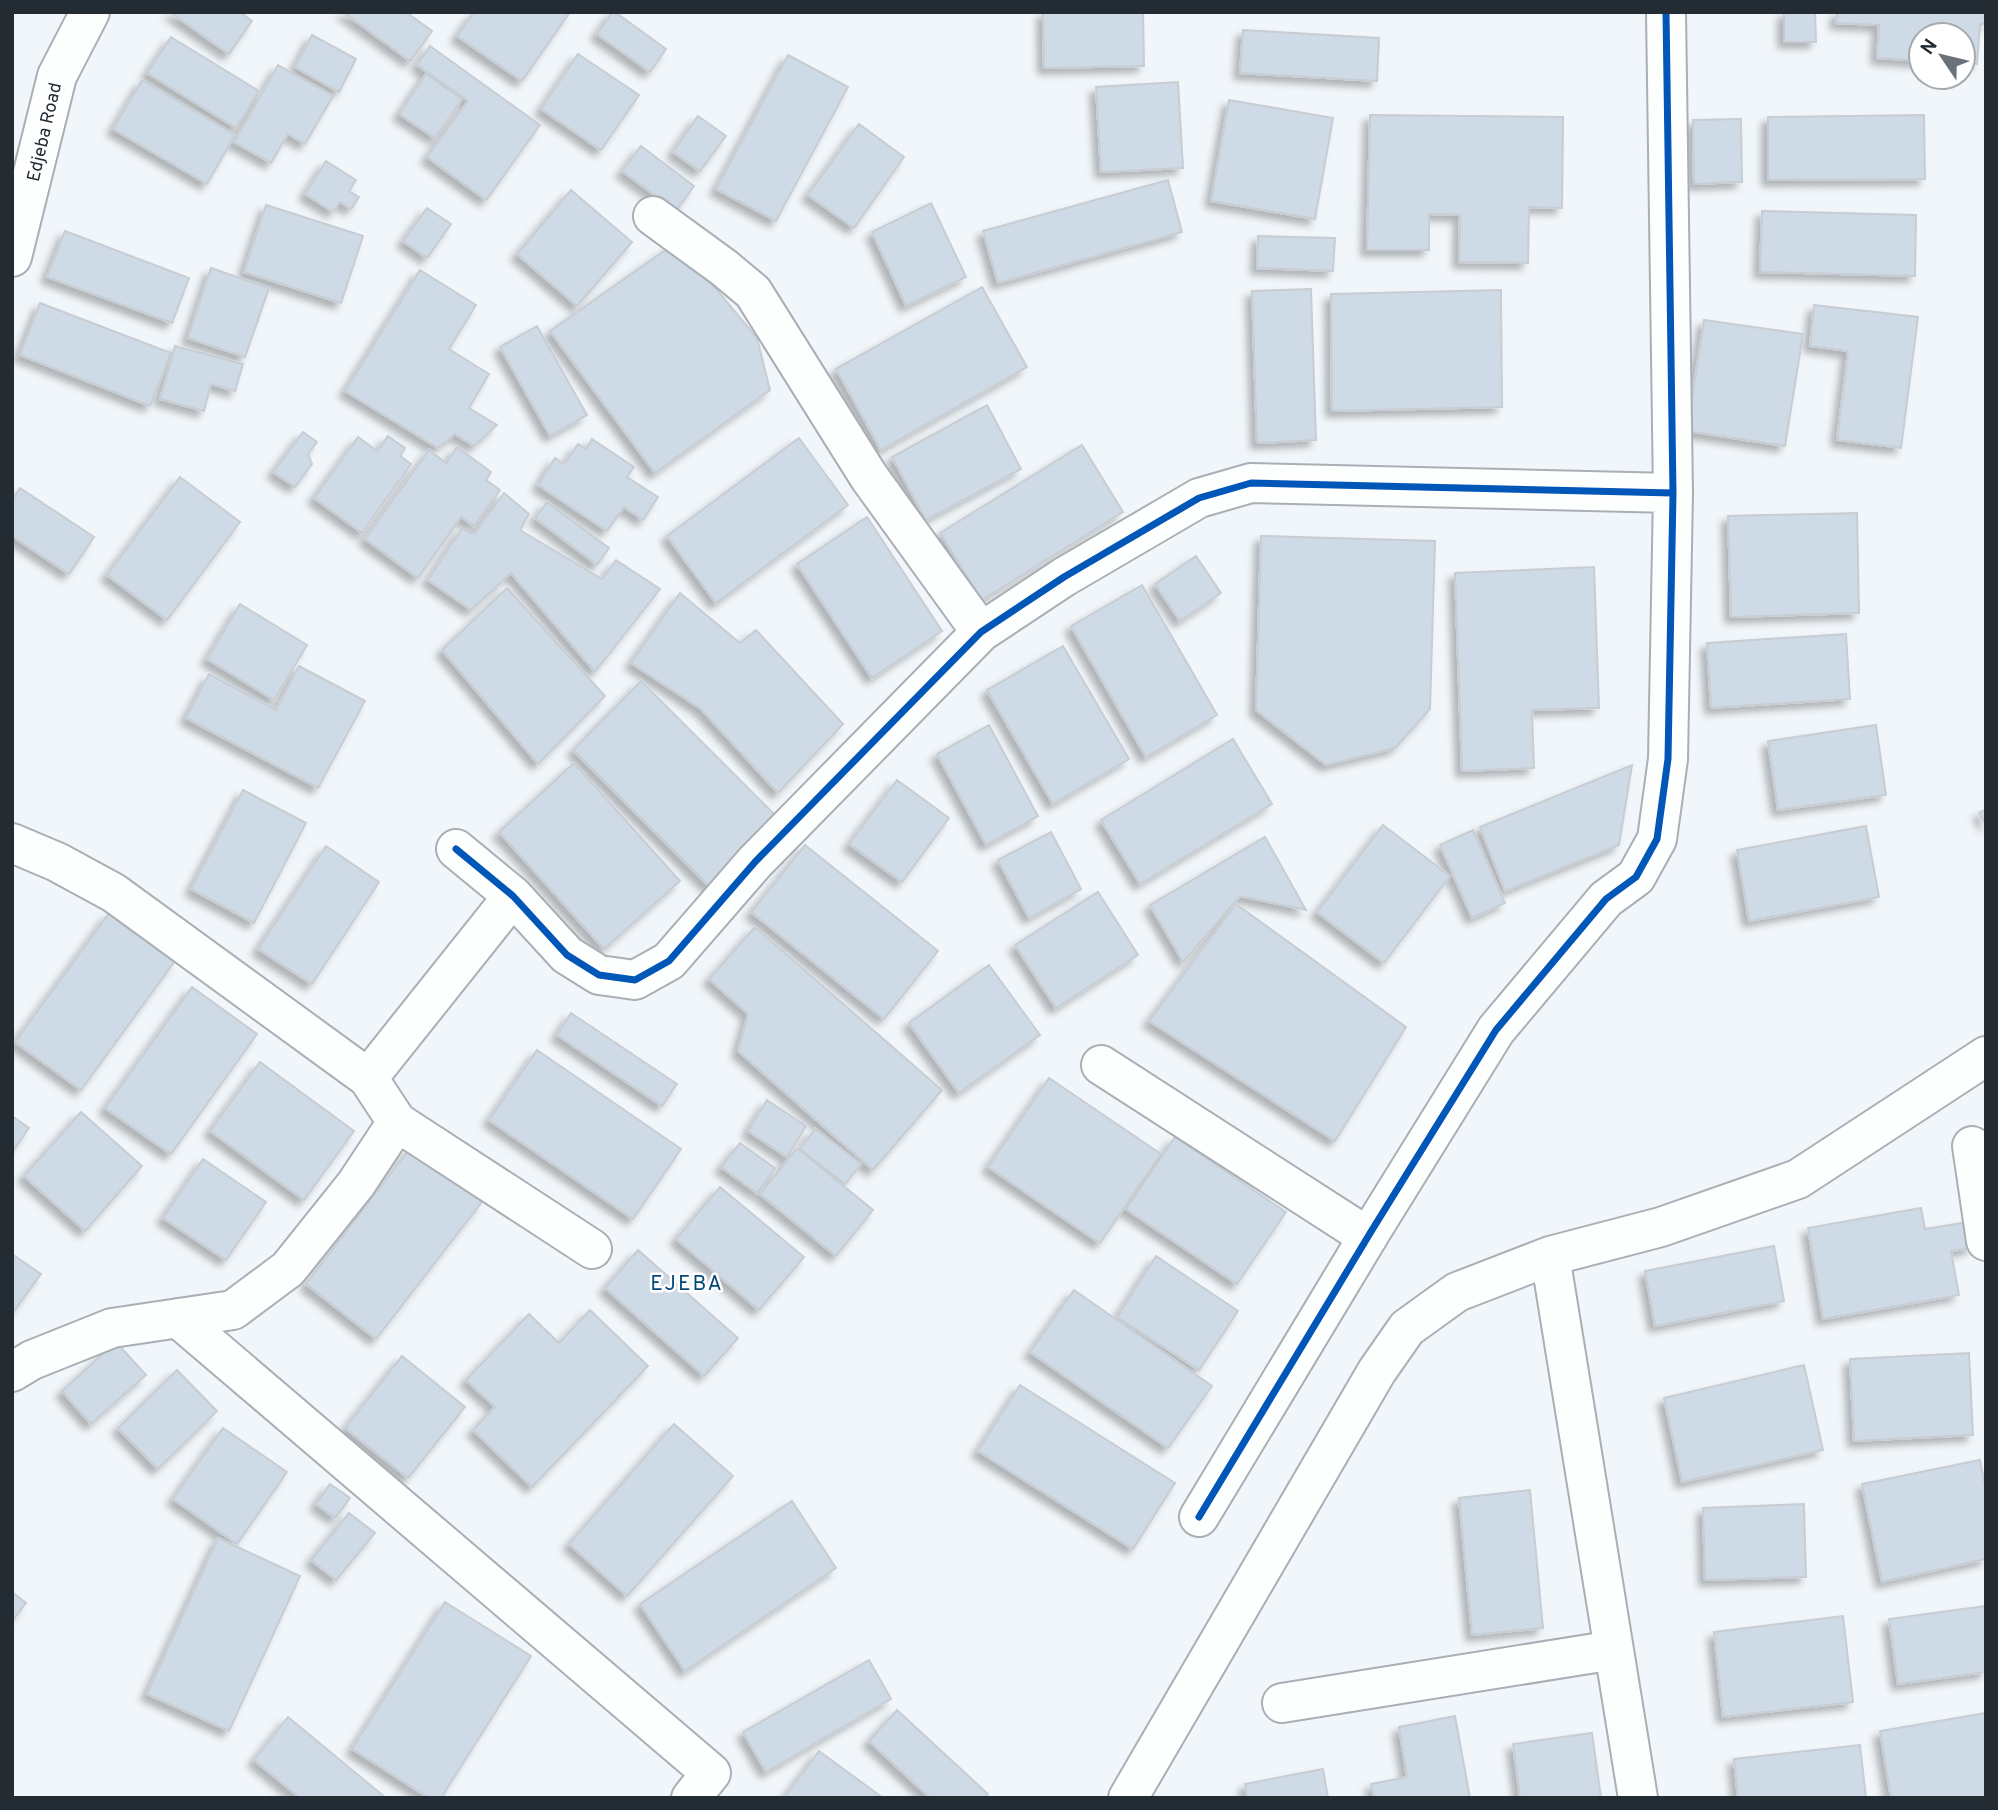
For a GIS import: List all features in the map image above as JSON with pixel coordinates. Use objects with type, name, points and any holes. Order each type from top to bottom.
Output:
[{"type":"street","name":"Edjeba Road","points":[[12,257],[57,76],[90,12]]},
{"type":"street","points":[[1199,1517],[1496,1030],[1606,899],[1636,877],[1657,839],[1668,759],[1673,493],[1666,12]]},
{"type":"street","points":[[653,216],[753,292],[869,477],[981,632]]},
{"type":"street","points":[[456,849],[513,896],[568,955],[599,975],[635,980],[669,961],[755,862],[981,632],[1064,577],[1199,498],[1251,483],[1673,493]]},
{"type":"street","points":[[12,843],[57,862],[114,893],[368,1078],[397,1122],[592,1249]]},
{"type":"street","points":[[368,1078],[513,896]]},
{"type":"street","points":[[1128,1798],[1377,1371],[1408,1328],[1457,1292],[1550,1256],[1661,1227],[1798,1179],[1986,1056]]},
{"type":"street","points":[[1101,1065],[1368,1237]]},
{"type":"street","points":[[12,1372],[32,1360],[113,1328],[233,1310],[288,1269],[356,1184],[397,1122]]},
{"type":"street","points":[[1972,1146],[1986,1241]]},
{"type":"street","points":[[1550,1256],[1638,1798]]},
{"type":"street","points":[[178,1318],[711,1773],[691,1798]]},
{"type":"street","points":[[1282,1703],[1614,1650]]},
{"type":"building","points":[[170,12],[240,12],[252,21],[229,54]]},
{"type":"building","points":[[343,12],[406,12],[432,31],[410,61]]},
{"type":"building","points":[[474,12],[570,12],[522,81],[457,36]]},
{"type":"building","points":[[612,12],[666,49],[650,72],[597,34]]},
{"type":"building","points":[[1043,12],[1143,12],[1144,66],[1044,68]]},
{"type":"building","points":[[1784,12],[1815,12],[1816,42],[1784,42]]},
{"type":"building","points":[[1837,12],[1986,12],[1986,24],[1980,24],[1977,64],[1977,21],[1907,21],[1907,60],[1877,58],[1879,25],[1836,23]]},
{"type":"building","points":[[1243,30],[1379,38],[1377,81],[1240,73]]},
{"type":"building","points":[[312,35],[356,59],[339,92],[295,67]]},
{"type":"building","points":[[171,37],[259,91],[236,128],[147,73]]},
{"type":"building","points":[[430,46],[540,125],[486,200],[427,157],[468,101],[417,65]]},
{"type":"building","points":[[578,54],[639,95],[601,150],[541,109]]},
{"type":"building","points":[[788,55],[848,87],[776,221],[716,189]]},
{"type":"building","points":[[278,65],[333,96],[305,144],[288,134],[271,163],[234,142]]},
{"type":"building","points":[[426,74],[462,99],[435,138],[399,114]]},
{"type":"building","points":[[142,80],[235,135],[207,184],[113,129]]},
{"type":"building","points":[[1178,82],[1183,168],[1101,172],[1096,87]]},
{"type":"building","points":[[1229,100],[1333,118],[1315,219],[1211,201]]},
{"type":"building","points":[[1370,115],[1563,117],[1562,208],[1529,207],[1528,263],[1459,262],[1460,215],[1429,214],[1429,250],[1367,250]]},
{"type":"building","points":[[1924,115],[1925,179],[1768,180],[1768,117]]},
{"type":"building","points":[[698,116],[726,136],[700,171],[673,152]]},
{"type":"building","points":[[1741,119],[1742,182],[1694,184],[1693,120]]},
{"type":"building","points":[[859,124],[904,157],[854,228],[808,195]]},
{"type":"building","points":[[641,146],[694,186],[676,211],[622,171]]},
{"type":"building","points":[[326,161],[356,180],[349,191],[359,197],[351,209],[340,202],[333,212],[305,194]]},
{"type":"building","points":[[1168,180],[1182,232],[998,283],[983,231]]},
{"type":"building","points":[[571,190],[632,242],[577,306],[517,254]]},
{"type":"building","points":[[931,203],[966,277],[906,306],[872,232]]},
{"type":"building","points":[[266,205],[363,236],[341,303],[244,272]]},
{"type":"building","points":[[427,208],[451,224],[427,258],[403,241]]},
{"type":"building","points":[[1762,211],[1916,215],[1915,276],[1760,272]]},
{"type":"building","points":[[65,231],[189,278],[172,323],[47,277]]},
{"type":"building","points":[[1258,236],[1335,238],[1333,271],[1257,268]]},
{"type":"building","points":[[671,246],[707,278],[757,338],[770,390],[655,473],[550,331]]},
{"type":"building","points":[[211,268],[269,288],[245,357],[188,338]]},
{"type":"building","points":[[420,270],[476,305],[449,349],[489,374],[469,408],[497,425],[474,446],[455,434],[438,448],[345,391]]},
{"type":"building","points":[[982,287],[1027,367],[881,450],[836,369]]},
{"type":"building","points":[[1311,289],[1316,440],[1257,443],[1252,291]]},
{"type":"building","points":[[1501,290],[1502,407],[1332,411],[1331,294]]},
{"type":"building","points":[[40,303],[171,353],[150,406],[20,355]]},
{"type":"building","points":[[1814,305],[1918,317],[1901,448],[1837,440],[1848,351],[1810,346]]},
{"type":"building","points":[[1704,320],[1803,334],[1785,446],[1687,431]]},
{"type":"building","points":[[537,326],[587,415],[550,436],[500,347]]},
{"type":"building","points":[[175,346],[243,364],[235,391],[211,384],[204,411],[160,399]]},
{"type":"building","points":[[987,405],[1021,469],[926,520],[892,457]]},
{"type":"building","points":[[303,432],[317,442],[308,454],[312,464],[295,487],[273,472]]},
{"type":"building","points":[[388,436],[405,448],[400,456],[411,464],[362,533],[314,498],[358,437],[377,451]]},
{"type":"building","points":[[799,438],[848,505],[716,603],[667,536]]},
{"type":"building","points":[[592,439],[634,467],[627,477],[658,497],[643,520],[624,507],[607,531],[538,485],[555,458],[564,464],[578,444],[586,449]]},
{"type":"building","points":[[1082,445],[1123,512],[982,600],[940,533]]},
{"type":"building","points":[[457,447],[491,472],[486,480],[500,490],[474,526],[461,517],[418,578],[365,539],[429,450],[446,463]]},
{"type":"building","points":[[180,477],[240,522],[167,620],[107,575]]},
{"type":"building","points":[[20,488],[94,537],[69,574],[12,536],[12,500]]},
{"type":"building","points":[[504,493],[529,514],[520,530],[602,579],[616,560],[660,589],[595,672],[511,573],[471,610],[428,580],[462,528],[474,534]]},
{"type":"building","points":[[547,502],[609,548],[597,565],[535,518]]},
{"type":"building","points":[[1857,513],[1859,613],[1731,617],[1728,516]]},
{"type":"building","points":[[867,517],[942,631],[872,678],[797,564]]},
{"type":"building","points":[[1261,536],[1435,541],[1430,709],[1395,748],[1326,765],[1256,710]]},
{"type":"building","points":[[1196,556],[1221,593],[1180,621],[1155,584]]},
{"type":"building","points":[[1594,567],[1599,708],[1532,710],[1534,768],[1462,771],[1455,573]]},
{"type":"building","points":[[1142,585],[1217,715],[1146,757],[1071,626]]},
{"type":"building","points":[[507,588],[605,696],[538,764],[442,650]]},
{"type":"building","points":[[680,593],[740,643],[756,630],[843,724],[778,793],[701,709],[631,663]]},
{"type":"building","points":[[240,604],[307,645],[274,700],[207,659]]},
{"type":"building","points":[[1846,634],[1850,699],[1711,708],[1707,643]]},
{"type":"building","points":[[1063,646],[1129,759],[1053,804],[987,690]]},
{"type":"building","points":[[299,666],[365,701],[318,788],[186,718],[209,674],[276,710]]},
{"type":"building","points":[[641,681],[779,819],[711,888],[573,750]]},
{"type":"building","points":[[989,725],[1038,816],[986,845],[937,754]]},
{"type":"building","points":[[1876,725],[1886,795],[1778,810],[1768,741]]},
{"type":"building","points":[[1233,739],[1272,804],[1140,884],[1101,820]]},
{"type":"building","points":[[574,763],[680,881],[604,949],[499,832]]},
{"type":"building","points":[[1632,765],[1619,845],[1505,891],[1480,827]]},
{"type":"building","points":[[897,780],[949,818],[902,882],[849,844]]},
{"type":"building","points":[[243,790],[306,823],[254,923],[191,889]]},
{"type":"building","points":[[1986,809],[1986,825],[1979,813]]},
{"type":"building","points":[[1383,825],[1450,876],[1384,963],[1317,912]]},
{"type":"building","points":[[1866,826],[1879,897],[1749,921],[1737,850]]},
{"type":"building","points":[[1473,830],[1505,903],[1472,918],[1440,845]]},
{"type":"building","points":[[1051,832],[1081,889],[1029,918],[998,860]]},
{"type":"building","points":[[1265,837],[1306,910],[1240,896],[1183,962],[1150,905]]},
{"type":"building","points":[[805,845],[938,951],[884,1019],[751,912]]},
{"type":"building","points":[[326,846],[379,882],[312,984],[258,949]]},
{"type":"building","points":[[1098,892],[1138,955],[1056,1008],[1015,945]]},
{"type":"building","points":[[1236,904],[1406,1027],[1335,1141],[1149,1021]]},
{"type":"building","points":[[109,913],[175,961],[81,1090],[15,1042]]},
{"type":"building","points":[[755,927],[942,1090],[873,1170],[738,1051],[748,1014],[709,979]]},
{"type":"building","points":[[989,965],[1040,1035],[959,1093],[909,1023]]},
{"type":"building","points":[[192,987],[257,1034],[171,1154],[105,1108]]},
{"type":"building","points":[[571,1013],[677,1084],[662,1106],[557,1035]]},
{"type":"building","points":[[537,1050],[681,1149],[633,1219],[489,1120]]},
{"type":"building","points":[[260,1062],[354,1131],[304,1200],[210,1131]]},
{"type":"building","points":[[1049,1078],[1161,1154],[1100,1243],[988,1167]]},
{"type":"building","points":[[767,1100],[806,1126],[787,1157],[748,1131]]},
{"type":"building","points":[[81,1112],[142,1166],[85,1231],[24,1176]]},
{"type":"building","points":[[12,1116],[29,1128],[12,1152]]},
{"type":"building","points":[[815,1129],[861,1164],[845,1184],[800,1149]]},
{"type":"building","points":[[1175,1137],[1286,1212],[1237,1284],[1126,1209]]},
{"type":"building","points":[[740,1143],[775,1168],[757,1193],[721,1167]]},
{"type":"building","points":[[411,1147],[482,1202],[376,1339],[306,1284]]},
{"type":"building","points":[[797,1148],[873,1210],[836,1256],[760,1194]]},
{"type":"building","points":[[203,1159],[266,1202],[226,1260],[163,1218]]},
{"type":"building","points":[[720,1187],[804,1257],[759,1310],[676,1239]]},
{"type":"building","points":[[1921,1208],[1925,1229],[1968,1222],[1972,1248],[1951,1251],[1959,1295],[1823,1319],[1808,1228]]},
{"type":"building","points":[[1774,1246],[1784,1301],[1655,1326],[1645,1271]]},
{"type":"building","points":[[638,1250],[738,1338],[704,1376],[605,1288]]},
{"type":"building","points":[[12,1254],[41,1274],[12,1314]]},
{"type":"building","points":[[1156,1256],[1238,1311],[1199,1370],[1117,1317]]},
{"type":"building","points":[[1074,1290],[1212,1386],[1168,1448],[1030,1352]]},
{"type":"building","points":[[590,1310],[648,1366],[532,1487],[473,1430],[495,1407],[466,1380],[529,1314],[559,1343]]},
{"type":"building","points":[[116,1342],[146,1375],[91,1424],[62,1391]]},
{"type":"building","points":[[1969,1353],[1973,1435],[1854,1441],[1850,1359]]},
{"type":"building","points":[[402,1356],[465,1407],[408,1478],[345,1428]]},
{"type":"building","points":[[1804,1365],[1823,1450],[1682,1482],[1664,1398]]},
{"type":"building","points":[[177,1370],[217,1411],[158,1469],[118,1428]]},
{"type":"building","points":[[1020,1385],[1175,1483],[1133,1549],[978,1451]]},
{"type":"building","points":[[674,1424],[733,1476],[627,1596],[569,1544]]},
{"type":"building","points":[[223,1428],[287,1472],[237,1544],[173,1499]]},
{"type":"building","points":[[1980,1460],[1986,1490],[1986,1559],[1882,1582],[1862,1484]]},
{"type":"building","points":[[330,1484],[350,1498],[335,1518],[316,1504]]},
{"type":"building","points":[[1530,1490],[1543,1628],[1472,1635],[1459,1498]]},
{"type":"building","points":[[792,1501],[836,1568],[685,1671],[640,1604]]},
{"type":"building","points":[[1804,1504],[1806,1577],[1705,1580],[1703,1508]]},
{"type":"building","points":[[349,1513],[375,1533],[336,1580],[311,1560]]},
{"type":"building","points":[[218,1538],[300,1576],[229,1731],[147,1694]]},
{"type":"building","points":[[12,1592],[26,1603],[12,1621]]},
{"type":"building","points":[[445,1602],[531,1656],[441,1798],[429,1798],[352,1749]]},
{"type":"building","points":[[1986,1606],[1986,1672],[1898,1684],[1889,1619]]},
{"type":"building","points":[[1843,1616],[1853,1702],[1723,1717],[1714,1632]]},
{"type":"building","points":[[869,1660],[891,1699],[766,1772],[743,1732]]},
{"type":"building","points":[[897,1710],[988,1794],[985,1798],[930,1798],[869,1741]]},
{"type":"building","points":[[1986,1713],[1986,1798],[1891,1798],[1880,1731]]},
{"type":"building","points":[[1455,1716],[1470,1798],[1374,1798],[1371,1784],[1407,1777],[1399,1727]]},
{"type":"building","points":[[288,1717],[386,1798],[300,1798],[254,1760]]},
{"type":"building","points":[[1592,1733],[1601,1798],[1520,1798],[1513,1744]]},
{"type":"building","points":[[1860,1745],[1866,1798],[1738,1798],[1734,1759]]},
{"type":"building","points":[[819,1751],[883,1798],[784,1798]]},
{"type":"building","points":[[1323,1769],[1328,1798],[1247,1798],[1245,1784]]},
{"type":"cycle path","points":[[1199,1517],[1496,1030],[1606,899],[1636,877],[1657,839],[1668,759],[1673,493],[1666,12]]},
{"type":"cycle path","points":[[456,849],[513,896],[567,955],[599,975],[635,980],[669,961],[755,862],[981,632],[1064,577],[1199,498],[1251,483],[1673,493]]},
{"type":"district","name":"EJEBA","points":[[687,1283]]}]
